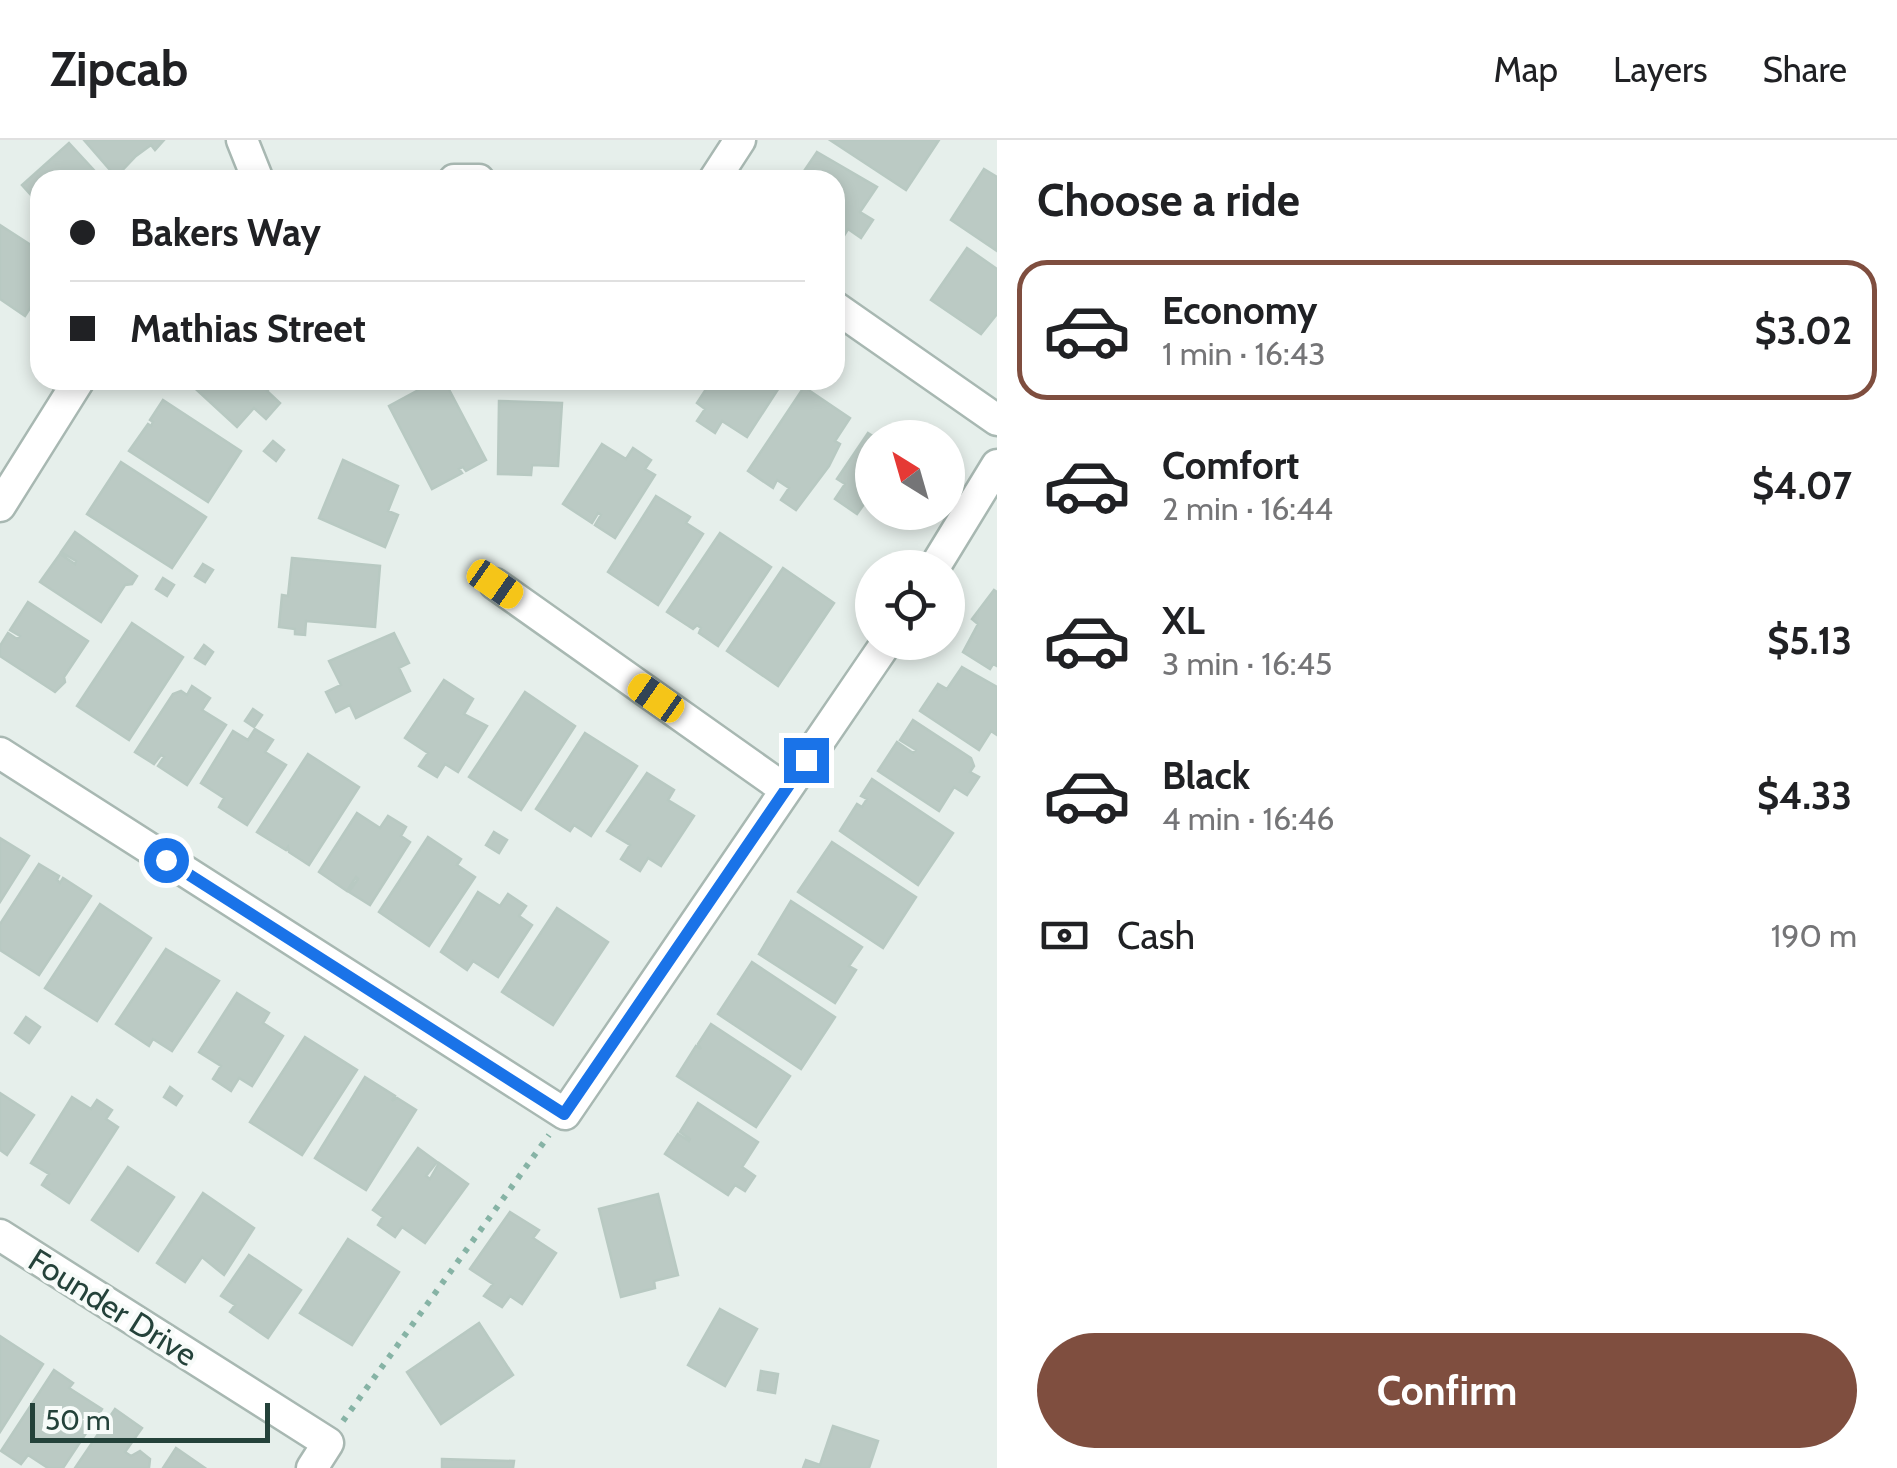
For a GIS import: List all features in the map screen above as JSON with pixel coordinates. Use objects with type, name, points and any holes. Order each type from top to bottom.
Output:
[{"type":"street","points":[[242,140],[254,170]]},
{"type":"street","points":[[720,170],[740,140]]},
{"type":"street","points":[[845,313],[997,420]]},
{"type":"street","points":[[0,506],[73,390]]},
{"type":"street","points":[[945,550],[997,465]]},
{"type":"street","points":[[495,584],[786,790]]},
{"type":"street","points":[[0,754],[564,1114],[875,660]]},
{"type":"street","name":"Founder Drive","points":[[0,1235],[320,1455]]},
{"type":"path","points":[[320,1455],[564,1114]]},
{"type":"building","points":[[84,140],[164,140],[155,150],[151,145],[123,170],[110,170]]},
{"type":"building","points":[[830,140],[939,140],[906,190]]},
{"type":"building","points":[[69,143],[94,170],[39,170]]},
{"type":"building","points":[[817,152],[877,187],[860,212],[873,220],[861,238],[848,229],[845,234],[845,170],[805,170]]},
{"type":"building","points":[[984,169],[997,177],[997,251],[951,220]]},
{"type":"building","points":[[30,178],[30,194],[22,185]]},
{"type":"building","points":[[0,225],[30,244],[30,308],[25,316],[0,299]]},
{"type":"building","points":[[967,248],[997,269],[997,314],[981,334],[931,300]]},
{"type":"building","points":[[197,390],[268,390],[280,403],[266,419],[254,408],[237,427]]},
{"type":"building","points":[[419,390],[449,390],[486,460],[466,471],[463,467],[459,469],[462,473],[432,489],[389,406]]},
{"type":"building","points":[[705,390],[778,390],[747,437],[722,421],[715,433],[697,421],[705,409],[697,403]]},
{"type":"building","points":[[802,390],[808,390],[850,418],[835,441],[840,444],[829,466],[796,510],[781,500],[789,488],[777,480],[773,488],[748,471]]},
{"type":"building","points":[[163,400],[241,451],[208,502],[129,451],[148,424],[151,426],[150,420]]},
{"type":"building","points":[[499,401],[562,403],[558,466],[532,465],[531,475],[498,474]]},
{"type":"building","points":[[273,441],[284,450],[276,461],[264,451]]},
{"type":"building","points":[[602,444],[626,459],[633,448],[651,460],[645,469],[655,475],[615,538],[595,525],[601,515],[598,513],[592,523],[563,504]]},
{"type":"building","points":[[855,452],[855,513],[835,499],[845,484],[837,479]]},
{"type":"building","points":[[343,460],[398,486],[388,511],[398,515],[385,547],[319,518]]},
{"type":"building","points":[[121,462],[206,517],[172,568],[87,514]]},
{"type":"building","points":[[656,496],[690,517],[686,523],[703,534],[658,605],[608,572]]},
{"type":"building","points":[[75,532],[137,576],[132,584],[125,585],[101,622],[40,582],[60,554],[75,564],[61,552]]},
{"type":"building","points":[[720,533],[771,567],[718,646],[699,633],[701,628],[697,625],[693,629],[667,612]]},
{"type":"building","points":[[292,558],[380,566],[375,627],[306,621],[305,635],[279,627],[282,595],[288,596]]},
{"type":"building","points":[[203,564],[213,570],[205,582],[195,576]]},
{"type":"building","points":[[783,568],[834,603],[778,686],[727,651]]},
{"type":"building","points":[[163,578],[174,585],[167,596],[156,589]]},
{"type":"building","points":[[994,590],[997,592],[997,666],[993,664],[990,669],[965,653],[978,624],[972,619]]},
{"type":"building","points":[[28,602],[88,641],[55,692],[0,656],[0,646],[8,633],[17,639],[20,636],[10,630]]},
{"type":"building","points":[[132,623],[183,657],[129,740],[77,706]]},
{"type":"building","points":[[394,633],[409,663],[399,668],[410,691],[356,718],[350,705],[336,712],[326,692],[341,685],[329,661]]},
{"type":"building","points":[[204,645],[213,652],[205,664],[195,658]]},
{"type":"building","points":[[962,667],[997,687],[997,735],[991,731],[979,750],[920,711],[938,684],[947,689]]},
{"type":"building","points":[[444,680],[473,699],[464,714],[487,726],[458,772],[445,764],[437,777],[419,766],[428,753],[405,738]]},
{"type":"building","points":[[192,686],[210,698],[202,710],[226,725],[187,785],[158,766],[164,757],[161,755],[154,764],[135,752],[173,694],[181,691],[187,695]]},
{"type":"building","points":[[525,692],[575,726],[521,810],[469,777]]},
{"type":"building","points":[[253,709],[262,715],[254,727],[245,721]]},
{"type":"building","points":[[913,720],[971,758],[974,766],[970,772],[979,777],[967,795],[954,787],[939,811],[878,771],[897,742],[913,753],[916,750],[900,740]]},
{"type":"building","points":[[255,729],[273,740],[265,752],[286,765],[247,825],[219,807],[224,798],[201,783],[233,731],[248,740]]},
{"type":"building","points":[[585,733],[637,766],[591,836],[574,825],[570,831],[536,809]]},
{"type":"building","points":[[308,754],[359,787],[309,865],[289,852],[288,847],[286,850],[257,832]]},
{"type":"building","points":[[647,773],[674,790],[668,800],[694,816],[661,866],[648,858],[640,871],[621,859],[630,845],[607,831]]},
{"type":"building","points":[[872,779],[953,833],[918,885],[840,831],[857,804],[862,807],[867,799],[861,796]]},
{"type":"building","points":[[357,813],[380,828],[388,816],[406,827],[401,836],[410,842],[370,905],[349,892],[356,877],[347,891],[319,872]]},
{"type":"building","points":[[494,832],[507,840],[499,853],[486,845]]},
{"type":"building","points":[[428,837],[461,859],[457,865],[475,877],[429,946],[379,912]]},
{"type":"building","points":[[0,838],[29,856],[0,902]]},
{"type":"building","points":[[832,842],[916,897],[883,948],[798,892]]},
{"type":"building","points":[[39,864],[59,876],[60,883],[63,878],[91,896],[39,975],[0,950],[0,924]]},
{"type":"building","points":[[478,892],[500,906],[508,894],[526,906],[519,916],[532,925],[498,977],[473,961],[467,970],[441,952]]},
{"type":"building","points":[[791,901],[862,947],[849,966],[856,970],[835,1003],[759,954]]},
{"type":"building","points":[[100,904],[151,938],[97,1021],[45,988]]},
{"type":"building","points":[[557,908],[608,942],[553,1025],[502,992]]},
{"type":"building","points":[[166,949],[219,981],[172,1051],[153,1039],[149,1046],[116,1024]]},
{"type":"building","points":[[752,962],[835,1017],[801,1069],[718,1014]]},
{"type":"building","points":[[237,993],[269,1013],[263,1023],[283,1036],[252,1086],[239,1078],[231,1091],[213,1079],[221,1066],[199,1052]]},
{"type":"building","points":[[26,1017],[40,1027],[29,1043],[15,1033]]},
{"type":"building","points":[[711,1024],[790,1076],[756,1127],[677,1076],[696,1046],[701,1049],[698,1044]]},
{"type":"building","points":[[305,1037],[357,1070],[302,1155],[250,1122]]},
{"type":"building","points":[[365,1077],[395,1096],[392,1101],[397,1098],[416,1110],[366,1190],[315,1158]]},
{"type":"building","points":[[170,1087],[182,1096],[176,1105],[164,1097]]},
{"type":"building","points":[[0,1093],[34,1115],[7,1155],[0,1150]]},
{"type":"building","points":[[72,1097],[91,1109],[97,1100],[112,1110],[106,1119],[118,1127],[69,1203],[42,1185],[49,1174],[31,1163]]},
{"type":"building","points":[[698,1103],[758,1142],[742,1167],[755,1176],[745,1191],[735,1185],[728,1195],[665,1154],[678,1134],[689,1141],[680,1132]]},
{"type":"building","points":[[418,1148],[437,1162],[426,1176],[430,1179],[439,1163],[468,1184],[425,1243],[402,1227],[395,1237],[378,1225],[383,1217],[373,1210]]},
{"type":"building","points":[[128,1167],[174,1197],[138,1251],[92,1220]]},
{"type":"building","points":[[203,1193],[254,1228],[224,1275],[202,1257],[185,1282],[157,1263]]},
{"type":"building","points":[[658,1194],[678,1275],[654,1281],[655,1288],[621,1297],[599,1209]]},
{"type":"building","points":[[510,1212],[539,1230],[533,1238],[556,1253],[522,1304],[510,1296],[502,1307],[484,1296],[493,1284],[470,1269]]},
{"type":"building","points":[[348,1239],[399,1272],[352,1345],[300,1313]]},
{"type":"building","points":[[249,1255],[301,1290],[268,1338],[230,1312],[235,1305],[221,1296]]},
{"type":"building","points":[[720,1309],[757,1329],[725,1386],[688,1365]]},
{"type":"building","points":[[479,1323],[513,1375],[441,1424],[407,1372]]},
{"type":"building","points":[[0,1336],[43,1364],[0,1432]]},
{"type":"building","points":[[54,1370],[73,1383],[69,1388],[102,1409],[63,1468],[48,1468],[28,1455],[21,1464],[1,1451]]},
{"type":"building","points":[[761,1371],[778,1374],[775,1393],[758,1390]]},
{"type":"building","points":[[115,1409],[142,1428],[125,1452],[131,1456],[140,1451],[150,1459],[149,1468],[75,1468]]},
{"type":"building","points":[[833,1426],[878,1441],[869,1468],[803,1468],[806,1460],[820,1465]]},
{"type":"building","points":[[176,1448],[179,1450],[205,1468],[163,1468]]},
{"type":"building","points":[[442,1459],[514,1461],[513,1468],[442,1468]]},
{"type":"route","points":[[166,860],[564,1114],[806,760]]}]
